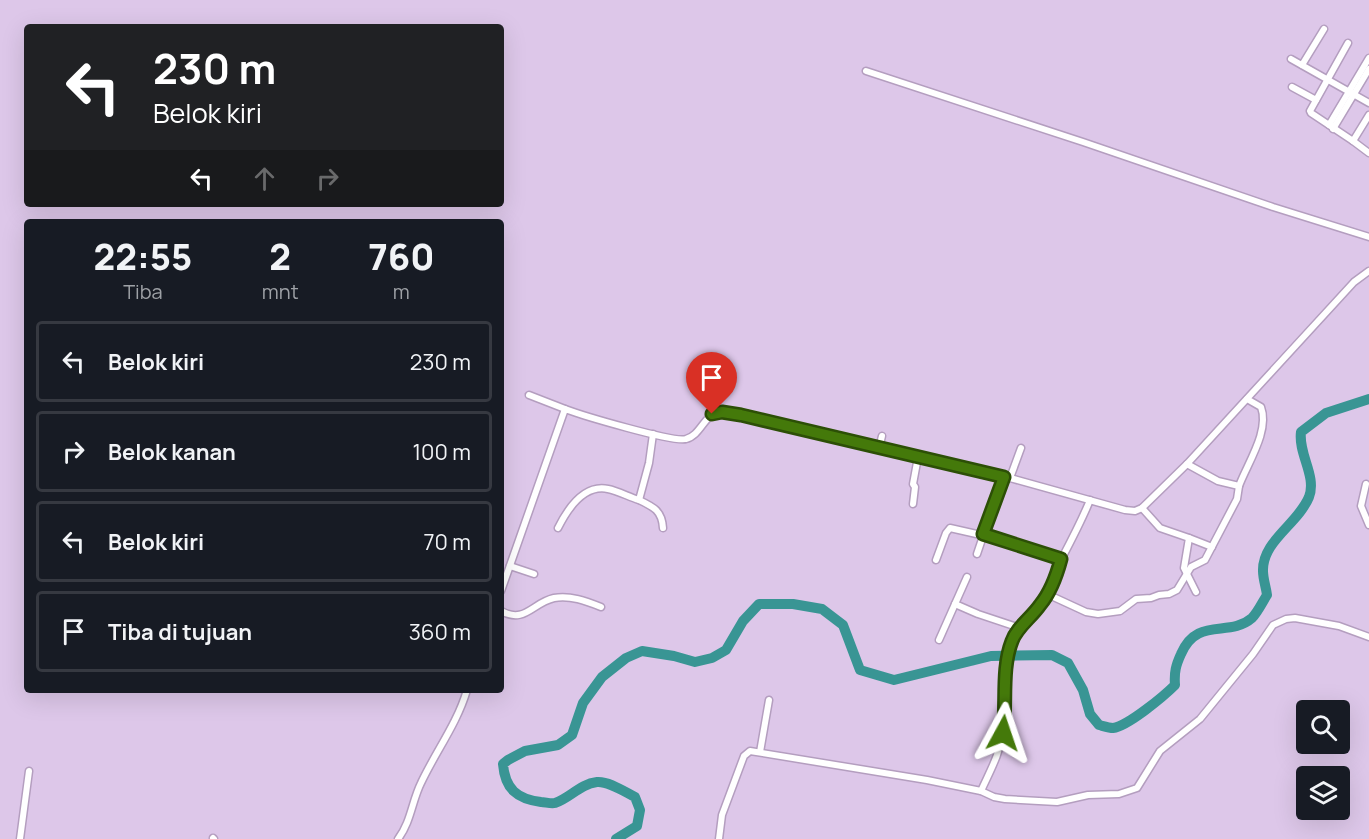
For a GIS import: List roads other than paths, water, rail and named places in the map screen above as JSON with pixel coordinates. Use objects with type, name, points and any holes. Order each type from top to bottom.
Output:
[{"type":"street","points":[[1302,65],[1324,29]]},
{"type":"street","points":[[1348,43],[1310,111],[1369,153]]},
{"type":"street","points":[[1352,93],[1369,58]]},
{"type":"street","points":[[1291,59],[1369,103]]},
{"type":"street","points":[[1331,127],[1369,69]]},
{"type":"street","points":[[866,71],[1369,237]]},
{"type":"street","points":[[1292,87],[1316,100]]},
{"type":"street","points":[[1353,141],[1368,117]]},
{"type":"street","points":[[529,395],[565,409],[653,434],[686,439],[712,414],[722,412],[1007,478],[1130,511],[1142,508],[1187,464],[1354,282],[1369,271]]},
{"type":"street","points":[[1047,594],[1098,615],[1113,614],[1124,609],[1136,599],[1151,598],[1177,590],[1192,566],[1203,561],[1212,547],[1237,499],[1239,486],[1256,451],[1263,424],[1261,407],[1247,399]]},
{"type":"street","points":[[504,579],[565,409]]},
{"type":"street","points":[[639,500],[649,463],[653,434]]},
{"type":"street","points":[[879,448],[882,436]]},
{"type":"street","points":[[977,554],[983,534],[1021,448]]},
{"type":"street","points":[[914,504],[915,487],[913,484],[918,457]]},
{"type":"street","points":[[1187,464],[1218,481],[1239,486]]},
{"type":"street","points":[[1366,484],[1361,506],[1369,525]]},
{"type":"street","points":[[558,528],[571,506],[594,490],[609,489],[639,500],[658,511],[663,528]]},
{"type":"street","points":[[981,791],[996,761],[1003,733],[1006,704],[1005,664],[1012,642],[1020,628],[1041,605],[1090,500]]},
{"type":"street","points":[[1142,508],[1160,528],[1212,547]]},
{"type":"street","points":[[936,560],[948,529],[983,534],[1061,559]]},
{"type":"street","points":[[1189,538],[1184,568],[1196,592]]},
{"type":"street","points":[[510,566],[534,574]]},
{"type":"street","points":[[939,640],[967,577]]},
{"type":"street","points":[[504,612],[516,616],[522,615],[550,599],[562,597],[581,599],[601,607]]},
{"type":"street","points":[[955,604],[1020,628]]},
{"type":"street","points":[[719,839],[722,815],[744,756],[750,751],[981,791],[1005,799],[1057,802],[1088,795],[1119,794],[1133,790],[1140,785],[1160,751],[1200,719],[1253,654],[1273,625],[1295,618],[1339,626],[1369,637]]},
{"type":"street","points":[[398,839],[406,826],[425,775],[458,716],[466,693]]},
{"type":"street","points":[[760,752],[770,700]]},
{"type":"street","points":[[20,839],[27,800],[29,771]]},
{"type":"waterway","points":[[616,839],[637,826],[640,810],[635,797],[612,785],[597,782],[585,785],[555,803],[533,801],[514,791],[506,780],[503,764],[525,751],[558,745],[572,735],[583,703],[602,677],[626,658],[642,651],[695,662],[712,658],[726,650],[743,621],[759,604],[793,604],[822,609],[843,625],[860,670],[894,680],[991,656],[1052,655],[1068,663],[1083,690],[1090,714],[1099,725],[1113,728],[1127,722],[1155,703],[1175,685],[1175,672],[1179,658],[1188,642],[1196,635],[1204,631],[1243,624],[1256,613],[1267,595],[1263,577],[1264,560],[1274,542],[1304,507],[1311,489],[1301,432],[1326,413],[1369,399]]}]
